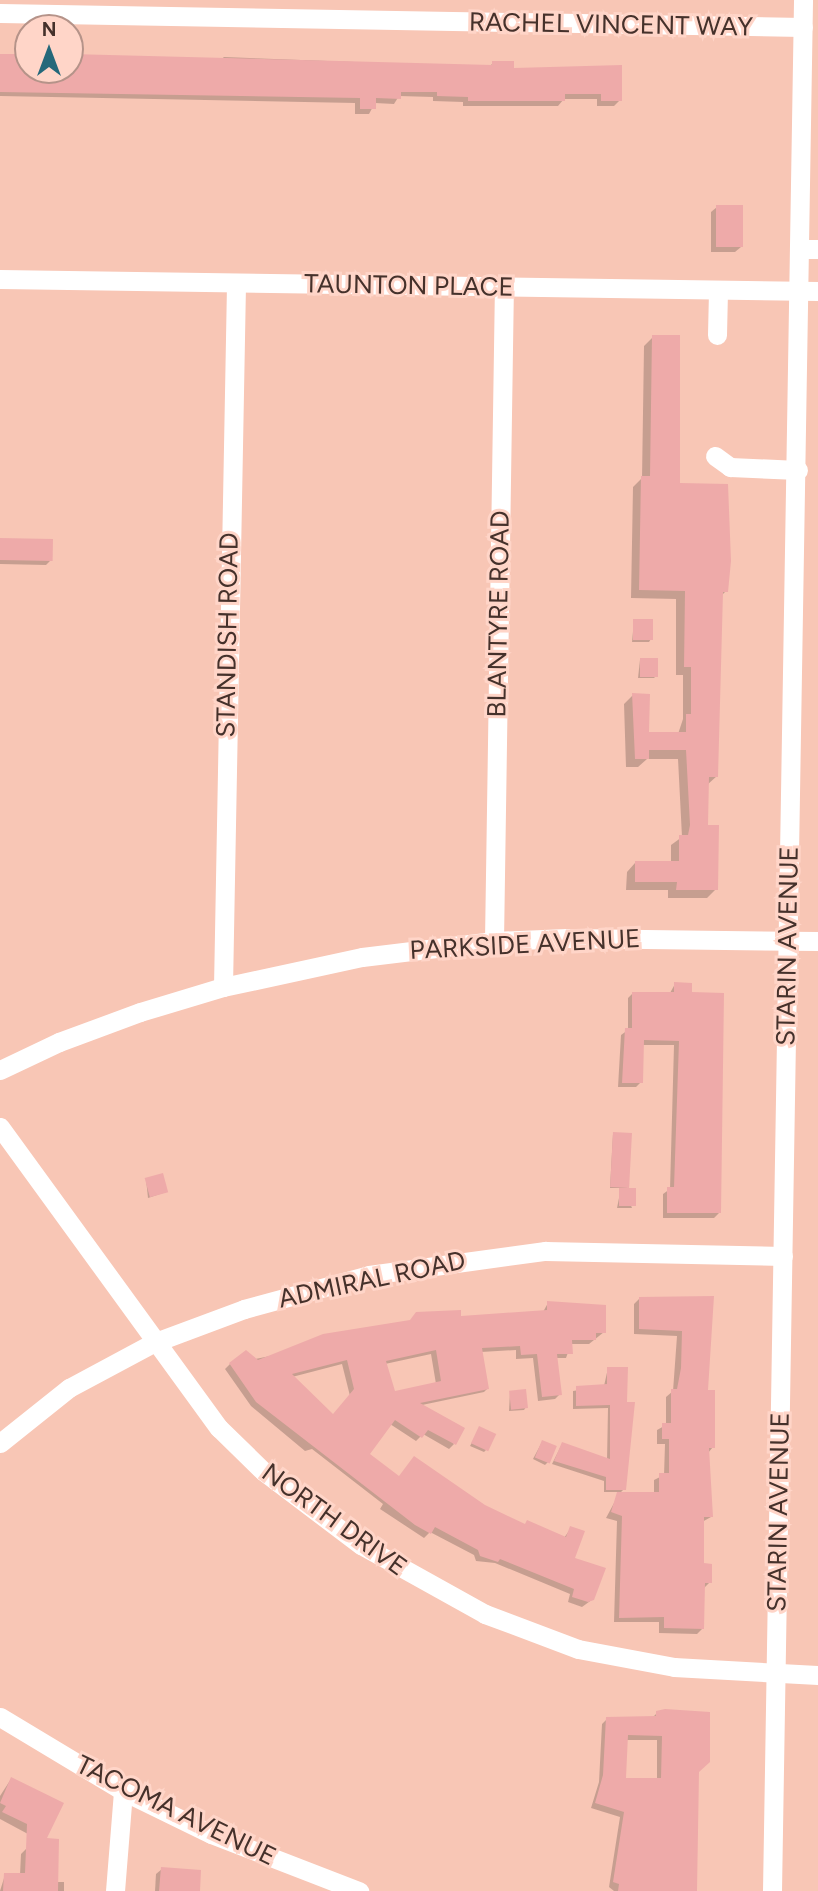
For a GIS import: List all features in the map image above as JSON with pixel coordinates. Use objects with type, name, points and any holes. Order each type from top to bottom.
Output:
[{"type":"street","name":"STARIN AVENUE","points":[[772,1891],[798,470],[809,291],[810,170],[803,0]]},
{"type":"street","name":"RACHEL VINCENT WAY","points":[[0,13],[803,27]]},
{"type":"street","name":"TAUNTON PLACE","points":[[0,279],[809,291]]},
{"type":"street","name":"STANDISH ROAD","points":[[223,987],[236,284]]},
{"type":"street","name":"BLANTYRE ROAD","points":[[494,941],[504,286]]},
{"type":"street","points":[[717,335],[718,290]]},
{"type":"street","points":[[715,456],[730,467],[798,470]]},
{"type":"street","name":"PARKSIDE AVENUE","points":[[0,1070],[59,1042],[223,987],[362,957],[494,941],[818,941]]},
{"type":"street","name":"NORTH DRIVE","points":[[0,1127],[153,1343],[219,1428],[263,1471],[360,1545],[435,1590],[578,1649],[674,1667],[818,1675]]},
{"type":"street","name":"ADMIRAL ROAD","points":[[0,1443],[69,1388],[153,1343],[302,1291],[438,1262],[545,1251],[783,1256]]},
{"type":"street","name":"TACOMA AVENUE","points":[[0,1717],[122,1791],[254,1853],[359,1891]]},
{"type":"street","points":[[115,1891],[122,1791]]},
{"type":"building","points":[[0,54],[14,54],[14,84],[84,84],[84,54],[492,65],[492,61],[514,61],[514,68],[622,65],[622,101],[601,101],[601,94],[565,94],[565,101],[468,101],[468,97],[437,96],[437,92],[401,92],[401,99],[376,98],[376,109],[360,109],[360,98],[0,92]]},
{"type":"building","points":[[716,205],[743,205],[743,247],[716,247]]},
{"type":"building","points":[[652,335],[680,335],[680,483],[728,484],[731,561],[728,592],[723,592],[718,777],[709,777],[708,825],[719,825],[718,890],[676,890],[677,882],[635,882],[635,861],[679,861],[679,835],[688,835],[690,825],[686,750],[649,750],[649,759],[635,759],[632,693],[650,694],[649,732],[686,732],[686,714],[691,714],[691,667],[684,667],[685,591],[639,590],[641,476],[650,476]]},
{"type":"building","points":[[0,538],[53,539],[53,561],[0,560]]},
{"type":"building","points":[[633,619],[653,619],[653,640],[633,640]]},
{"type":"building","points":[[640,658],[658,658],[658,677],[640,677]]},
{"type":"building","points":[[674,982],[692,983],[692,992],[724,993],[721,1213],[667,1213],[667,1187],[674,1187],[679,1041],[644,1040],[643,1083],[622,1083],[625,1028],[632,1028],[632,992],[674,992]]},
{"type":"building","points":[[613,1132],[632,1133],[629,1188],[610,1187]]},
{"type":"building","points":[[163,1173],[168,1192],[150,1197],[145,1178]]},
{"type":"building","points":[[619,1188],[636,1188],[636,1206],[619,1206]]},
{"type":"building","points":[[714,1296],[708,1390],[715,1390],[715,1448],[709,1448],[713,1517],[704,1517],[704,1563],[712,1564],[712,1583],[705,1583],[704,1629],[664,1628],[664,1617],[619,1618],[622,1516],[611,1512],[617,1492],[659,1492],[659,1473],[669,1473],[669,1439],[662,1439],[662,1423],[671,1423],[671,1389],[677,1389],[681,1368],[682,1331],[639,1329],[639,1297]]},
{"type":"building","points":[[547,1301],[606,1305],[606,1333],[596,1333],[596,1340],[572,1340],[573,1354],[557,1354],[562,1395],[542,1397],[537,1354],[521,1355],[520,1346],[482,1348],[489,1389],[420,1403],[465,1428],[456,1445],[428,1430],[422,1438],[395,1420],[370,1454],[399,1476],[414,1456],[485,1505],[525,1524],[527,1520],[566,1537],[570,1526],[585,1531],[575,1558],[606,1568],[594,1600],[588,1602],[572,1597],[574,1589],[500,1559],[498,1562],[480,1556],[478,1550],[435,1527],[431,1534],[415,1525],[256,1402],[229,1363],[246,1350],[258,1360],[323,1334],[410,1320],[416,1312],[461,1310],[461,1316],[547,1310]],"holes":[[[436,1350],[441,1381],[395,1391],[386,1361]],[[347,1360],[354,1389],[333,1414],[292,1374]]]},
{"type":"building","points":[[607,1367],[628,1367],[627,1402],[635,1402],[626,1490],[606,1490],[606,1477],[554,1461],[562,1442],[610,1459],[610,1405],[576,1406],[576,1386],[607,1384]]},
{"type":"building","points":[[526,1389],[528,1408],[511,1410],[509,1391]]},
{"type":"building","points":[[479,1426],[496,1434],[488,1451],[471,1443]]},
{"type":"building","points":[[542,1440],[557,1446],[550,1464],[535,1458]]},
{"type":"building","points":[[665,1709],[710,1712],[710,1762],[699,1772],[697,1891],[618,1891],[619,1884],[613,1882],[624,1812],[595,1803],[603,1775],[606,1717],[656,1716],[656,1711]],"holes":[[[628,1735],[662,1736],[661,1778],[626,1778]]]},
{"type":"building","points":[[11,1777],[64,1803],[47,1838],[59,1839],[58,1891],[3,1891],[4,1873],[25,1873],[27,1824],[2,1812],[6,1806],[0,1803]]},
{"type":"building","points":[[161,1867],[201,1870],[200,1891],[159,1891]]}]
